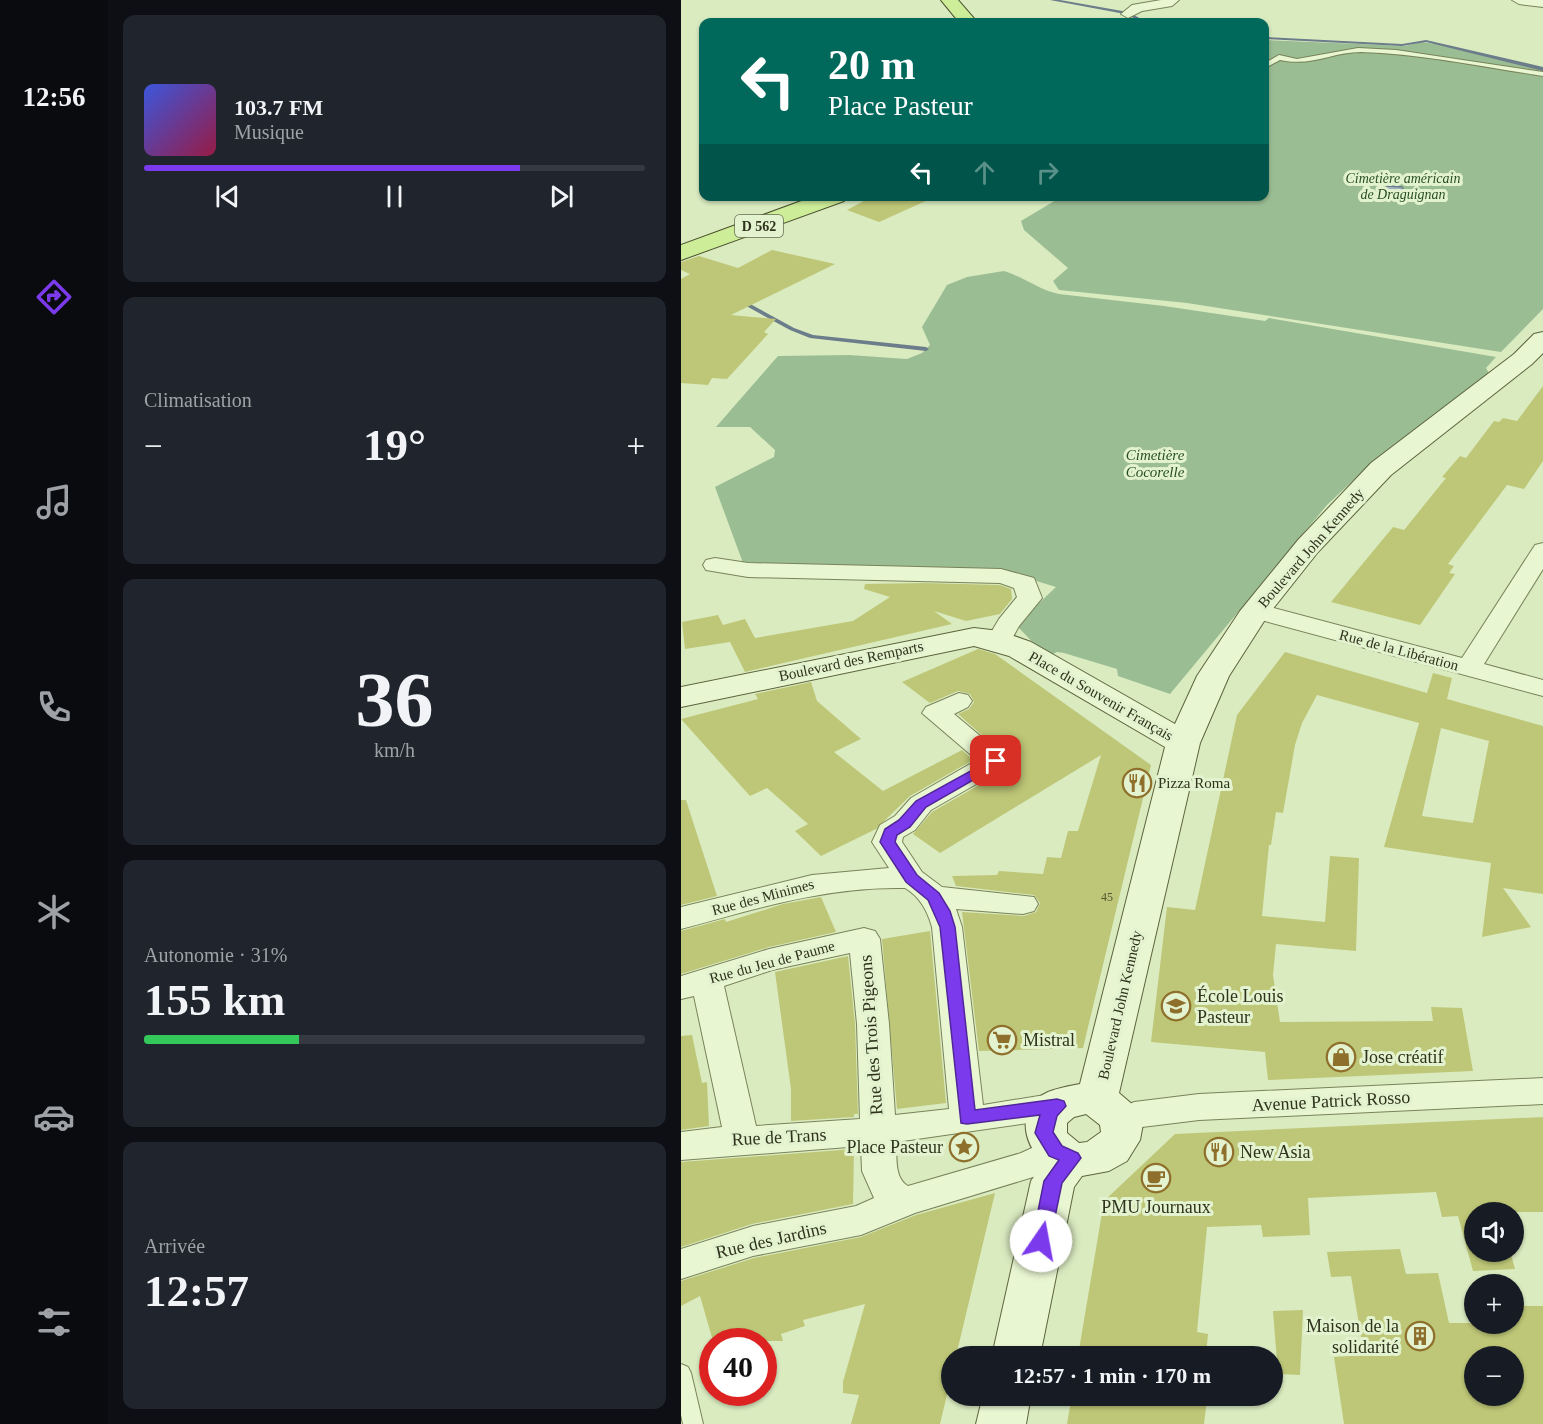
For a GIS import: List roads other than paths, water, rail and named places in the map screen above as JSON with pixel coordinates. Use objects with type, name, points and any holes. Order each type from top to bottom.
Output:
[{"type":"main road","points":[[949,0],[965,18]]},
{"type":"main road","name":"D 562","points":[[681,253],[822,201]]},
{"type":"street","points":[[1129,12],[1172,0]]},
{"type":"street","points":[[1519,0],[1543,3]]},
{"type":"street","name":"Boulevard John Kennedy","points":[[1092,1109],[1183,743],[1213,676],[1255,611],[1308,546],[1381,469],[1523,359],[1543,339]]},
{"type":"street","points":[[1469,668],[1543,550]]},
{"type":"street","points":[[715,565],[748,570],[1001,576],[1016,579],[1025,584],[1030,598],[1008,624],[1010,645]]},
{"type":"street","name":"Rue de la Libération","points":[[1255,611],[1543,688]]},
{"type":"street","name":"Boulevard des Remparts","points":[[681,697],[946,640],[974,637],[1010,645]]},
{"type":"street","name":"Place du Souvenir Français","points":[[1010,645],[1183,743]]},
{"type":"street","points":[[959,701],[936,713],[996,761],[921,804],[905,823],[890,832],[887,842],[943,911],[947,927],[967,1118]]},
{"type":"street","name":"Rue des Minimes","points":[[681,918],[819,882],[846,879],[923,887],[1023,904]]},
{"type":"street","name":"Rue du Jeu de Paume","points":[[693,984],[769,960],[864,939]]},
{"type":"street","name":"Rue des Trois Pigeons","points":[[864,939],[873,1024],[877,1131]]},
{"type":"street","points":[[693,984],[742,1139]]},
{"type":"street","name":"Avenue Patrick Rosso","points":[[1092,1109],[1134,1115],[1199,1107],[1543,1091]]},
{"type":"street","points":[[1092,1109],[1118,1143],[1109,1151],[1085,1159],[1064,1155],[905,1201],[889,1192],[882,1182],[877,1131],[967,1118],[1092,1109]]},
{"type":"street","points":[[1064,1155],[1044,1133],[1049,1113],[1092,1109]]},
{"type":"street","name":"Rue de Trans","points":[[681,1146],[707,1140],[791,1138],[877,1131]]},
{"type":"street","points":[[1018,1346],[1053,1181],[1064,1155]]},
{"type":"street","name":"Rue des Jardins","points":[[681,1264],[753,1241],[861,1220],[905,1201]]},
{"type":"street","points":[[1001,1424],[1005,1406]]},
{"type":"lane","points":[[1269,63],[1279,57],[1299,64],[1335,52],[1377,51],[1450,59],[1543,74]]},
{"type":"lane","points":[[681,1373],[693,1424]]},
{"type":"waterway","points":[[1052,0],[1126,13],[1137,18]]},
{"type":"waterway","points":[[1269,38],[1402,45],[1426,41],[1543,69]]},
{"type":"waterway","points":[[741,301],[792,329],[812,337],[926,349]]},
{"type":"place","name":"Pizza Roma","points":[[1137,783]]},
{"type":"place","name":"École Louis Pasteur","points":[[1176,1006]]},
{"type":"place","name":"Mistral","points":[[1002,1040]]},
{"type":"place","name":"Jose créatif","points":[[1341,1057]]},
{"type":"place","name":"Place Pasteur","points":[[964,1147]]},
{"type":"place","name":"New Asia","points":[[1219,1152]]},
{"type":"place","name":"PMU Journaux","points":[[1156,1178]]},
{"type":"place","name":"Maison de la solidarité","points":[[1420,1336]]},
{"type":"park label","name":"Cimetière américain de Draguignan","points":[[1403,186]]},
{"type":"park label","name":"Cimetière Cocorelle","points":[[1155,464]]}]
